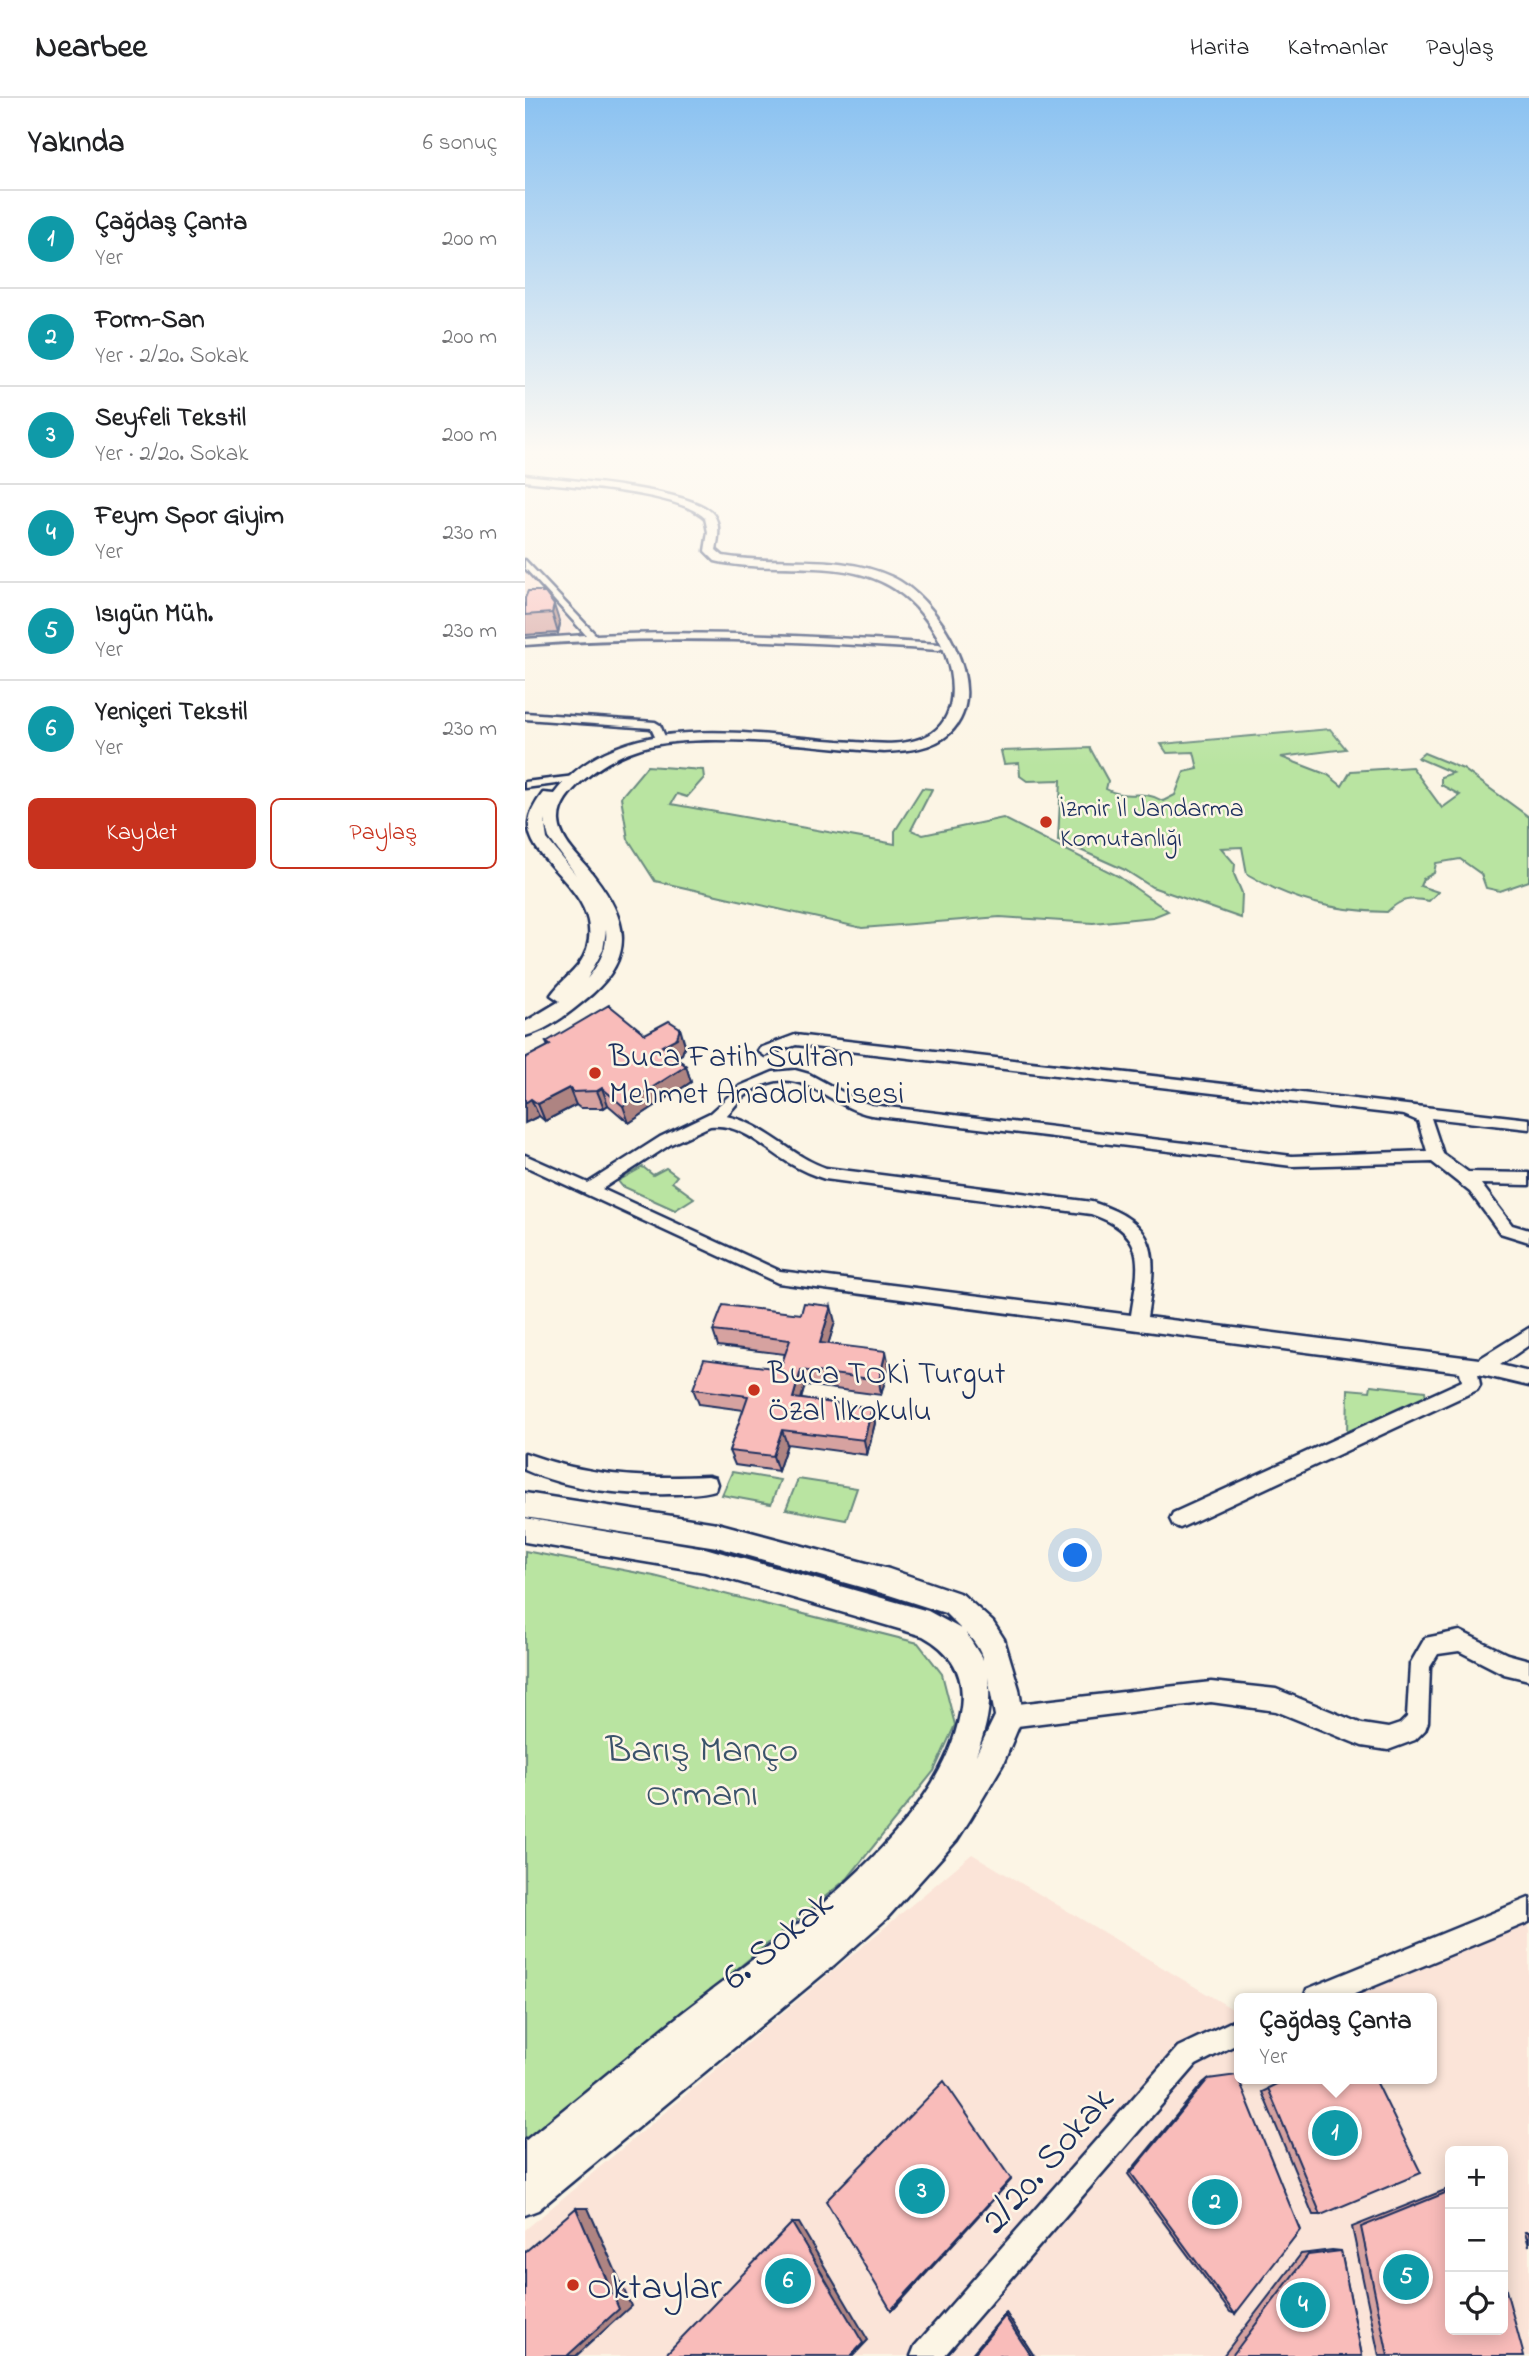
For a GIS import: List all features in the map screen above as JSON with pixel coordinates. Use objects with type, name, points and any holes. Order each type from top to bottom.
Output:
[{"type":"main road","points":[[525,1016],[557,998],[576,982],[588,965],[595,946],[597,927],[591,909],[537,832],[536,825],[542,805],[570,779],[653,733],[711,730],[879,742],[913,739],[937,728],[944,717],[947,693],[939,647],[911,608],[893,591],[872,580],[832,571],[717,563],[702,555]]},
{"type":"main road","points":[[653,733],[884,748],[919,743],[936,737],[953,721],[958,695],[956,668],[941,630],[902,587],[866,572],[837,567],[719,559],[715,555]]},
{"type":"main road","points":[[525,1030],[570,1004],[589,989],[603,971],[614,946],[615,928],[610,912],[560,843],[551,825],[552,812],[570,779]]},
{"type":"main road","points":[[525,1505],[717,1535],[933,1594],[953,1603],[983,1631],[994,1649],[1007,1702]]},
{"type":"main road","name":"6. Sokak","points":[[525,1530],[705,1560],[928,1624],[956,1642],[966,1657],[974,1677],[977,1702],[972,1732],[958,1766],[935,1804],[878,1873],[773,1964],[525,2163]]},
{"type":"main road","name":"6. Sokak","points":[[525,2197],[824,1954],[875,1908],[954,1818],[993,1754],[1007,1702]]},
{"type":"street","points":[[525,562],[591,636]]},
{"type":"street","points":[[525,642],[591,636],[763,635],[939,647]]},
{"type":"street","points":[[525,716],[653,733]]},
{"type":"street","points":[[525,785],[570,779]]},
{"type":"street","points":[[765,1051],[795,1040],[1529,1124]]},
{"type":"street","points":[[588,1190],[681,1133],[725,1112],[744,1089],[782,1074],[795,1074],[805,1076],[860,1109],[1292,1161],[1435,1156],[1457,1169],[1498,1214],[1506,1228],[1529,1236]]},
{"type":"street","points":[[1406,1110],[1424,1118],[1435,1156]]},
{"type":"street","points":[[708,1121],[739,1124],[803,1165],[825,1173],[1072,1205],[1112,1215],[1137,1233],[1146,1253],[1138,1323]]},
{"type":"street","points":[[525,1160],[778,1277],[1474,1366],[1529,1379]]},
{"type":"street","points":[[1465,1178],[1529,1179]]},
{"type":"street","points":[[1474,1366],[1504,1354],[1529,1335]]},
{"type":"street","points":[[1180,1520],[1471,1385],[1474,1366]]},
{"type":"street","points":[[525,1461],[542,1471],[635,1485],[663,1487],[708,1484]]},
{"type":"street","points":[[1007,1702],[1211,1692],[1276,1700],[1362,1735],[1388,1738],[1407,1732],[1417,1722],[1420,1664],[1433,1645],[1460,1641],[1504,1664],[1529,1670]]},
{"type":"street","points":[[1328,1993],[1529,1910]]},
{"type":"street","name":"2/20. Sokak","points":[[925,2356],[1187,2056],[1234,2032]]},
{"type":"shaded area","points":[[525,571],[537,583],[538,599],[548,598],[576,629],[565,636],[525,639]]},
{"type":"shaded area","points":[[972,1854],[1234,2010],[1234,2084],[1437,2084],[1437,1993],[1317,1993],[1529,1901],[1529,2356],[525,2356],[525,2230]]},
{"type":"green space","points":[[1330,729],[1346,749],[1281,757],[1328,775],[1342,786],[1351,771],[1412,767],[1442,808],[1460,795],[1441,785],[1441,777],[1453,773],[1418,758],[1424,753],[1463,769],[1529,817],[1529,881],[1500,891],[1486,888],[1481,874],[1460,859],[1436,863],[1434,873],[1423,879],[1420,886],[1438,892],[1429,901],[1406,900],[1387,912],[1349,909],[1314,903],[1280,891],[1247,874],[1242,847],[1221,848],[1235,864],[1234,874],[1242,893],[1241,918],[1152,887],[1125,870],[1058,840],[1061,780],[1027,781],[1020,776],[1019,763],[1004,764],[1001,751],[1090,748],[1108,781],[1106,789],[1121,794],[1148,795],[1163,801],[1175,795],[1184,772],[1198,769],[1194,752],[1167,753],[1161,744]]},
{"type":"green space","points":[[647,766],[703,770],[704,778],[687,797],[677,794],[671,804],[895,844],[895,831],[922,788],[932,789],[911,830],[923,835],[1003,818],[1118,876],[1168,911],[1153,917],[1093,923],[1000,917],[862,928],[655,881],[628,839],[621,797]]},
{"type":"green space","points":[[643,1167],[653,1175],[666,1168],[677,1176],[672,1182],[694,1198],[675,1210],[622,1186],[618,1181]]},
{"type":"green space","points":[[1371,1385],[1425,1391],[1426,1397],[1347,1433],[1348,1389],[1370,1391]]},
{"type":"green space","points":[[732,1472],[780,1480],[771,1504],[722,1495]]},
{"type":"green space","points":[[798,1479],[857,1488],[846,1520],[786,1509]]},
{"type":"green space","name":"Barış Manço Ormanı","points":[[525,1551],[654,1576],[918,1643],[942,1674],[955,1725],[934,1771],[848,1878],[525,2143]]},
{"type":"building","points":[[528,591],[543,591],[554,605],[552,613],[525,615],[525,598]]},
{"type":"building","points":[[609,1005],[645,1034],[669,1021],[680,1028],[677,1038],[662,1046],[686,1066],[623,1106],[602,1088],[597,1091],[573,1092],[569,1088],[538,1104],[531,1099],[525,1103],[525,1058],[550,1045],[546,1042]]},
{"type":"building","points":[[804,1303],[831,1306],[820,1343],[886,1351],[879,1380],[801,1370],[793,1398],[872,1408],[864,1440],[782,1430],[773,1456],[729,1451],[748,1396],[693,1389],[704,1359],[780,1369],[790,1340],[713,1331],[723,1305],[801,1314]]},
{"type":"building","points":[[1234,2075],[1234,2084],[1241,2084],[1300,2230],[1235,2314],[1131,2173],[1208,2079]]},
{"type":"building","points":[[944,2081],[1011,2179],[891,2310],[826,2201]]},
{"type":"building","points":[[1276,2084],[1377,2084],[1421,2173],[1321,2215],[1268,2088]]},
{"type":"building","points":[[1445,2193],[1445,2335],[1508,2335],[1508,2297],[1524,2356],[1388,2356],[1361,2227]]},
{"type":"building","name":"Oktaylar","points":[[576,2208],[619,2309],[567,2356],[525,2356],[525,2252]]},
{"type":"building","points":[[792,2223],[863,2343],[851,2356],[666,2356],[665,2355]]},
{"type":"building","points":[[1341,2251],[1362,2356],[1232,2356],[1308,2255]]},
{"type":"building","points":[[1005,2316],[1031,2356],[972,2356]]},
{"type":"place","name":"İzmir İl Jandarma Komutanlığı","points":[[1046,822]]},
{"type":"place","name":"Buca Fatih Sultan Mehmet Anadolu Lisesi","points":[[595,1073]]},
{"type":"place","name":"Buca TOKİ Turgut Özal İlkokulu","points":[[754,1390]]},
{"type":"place","name":"Çağdaş Çanta","points":[[1335,2133]]},
{"type":"place","name":"Seyfeli Tekstil","points":[[922,2191]]},
{"type":"place","name":"Form-San","points":[[1215,2202]]},
{"type":"place","name":"Isıgün Müh.","points":[[1406,2277]]},
{"type":"place","name":"Yeniçeri Tekstil","points":[[788,2281]]},
{"type":"place","name":"Oktaylar","points":[[573,2285]]},
{"type":"place","name":"Feym Spor Giyim","points":[[1303,2305]]}]
